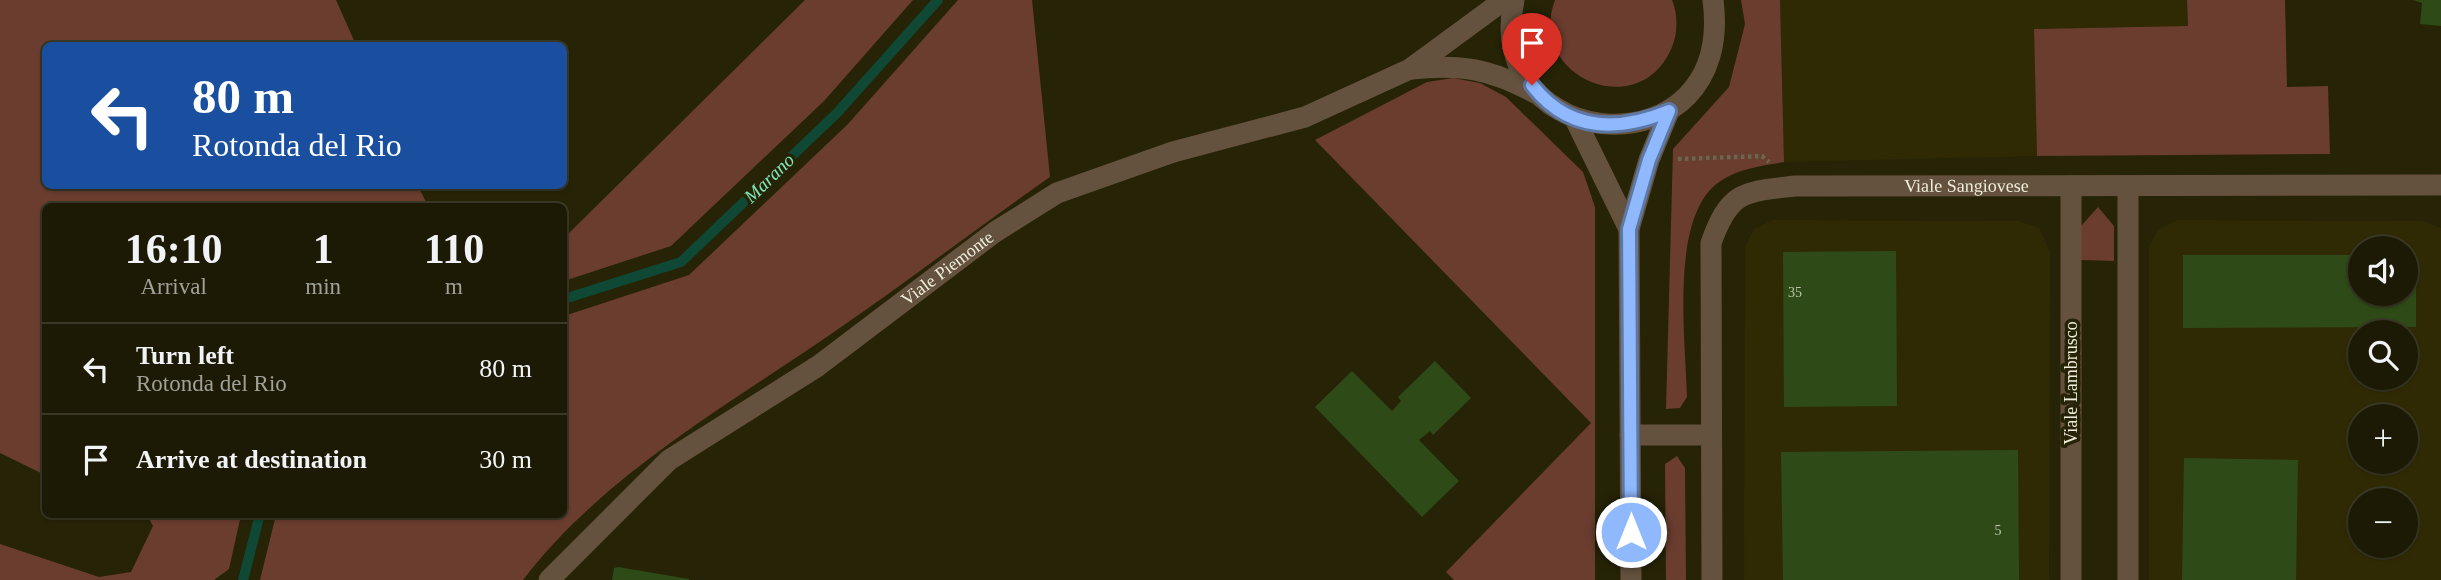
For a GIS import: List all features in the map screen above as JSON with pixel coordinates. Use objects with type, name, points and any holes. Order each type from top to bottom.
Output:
[{"type":"street","name":"Viale Piemonte","points":[[549,580],[669,460],[818,366],[995,232],[1056,193],[1173,152],[1305,117],[1410,69],[1504,0]]},
{"type":"street","points":[[1514,0],[1511,17],[1513,46],[1524,73],[1541,96]]},
{"type":"street","points":[[1575,118],[1606,126],[1639,123],[1669,111],[1694,89],[1711,60],[1717,27],[1713,0]]},
{"type":"street","name":"Viale Piemonte","points":[[1410,69],[1470,68],[1503,76],[1575,118]]},
{"type":"street","points":[[1631,580],[1629,229],[1649,160],[1669,111]]},
{"type":"street","points":[[1575,118],[1629,229]]},
{"type":"street","name":"Viale Sangiovese","points":[[1712,580],[1711,243],[1729,206],[1746,192],[1795,186],[2441,185]]},
{"type":"street","name":"Viale Lambrusco","points":[[2071,186],[2071,580]]},
{"type":"street","points":[[2128,186],[2128,580]]},
{"type":"street","points":[[1630,435],[1711,435]]},
{"type":"path","points":[[1649,160],[1762,156],[1795,186]]},
{"type":"shaded area","points":[[0,0],[336,0],[355,42],[42,42],[42,189],[420,189],[426,203],[42,203],[42,474],[0,453]]},
{"type":"shaded area","points":[[805,0],[913,0],[824,101],[671,246],[567,280],[567,235]]},
{"type":"shaded area","points":[[958,0],[1032,0],[1050,177],[861,313],[668,444],[590,508],[555,542],[523,580],[260,580],[275,518],[567,518],[567,315],[689,275],[848,124]]},
{"type":"shaded area","points":[[1555,0],[1672,0],[1676,24],[1672,47],[1657,71],[1636,83],[1613,87],[1591,82],[1571,69],[1557,51],[1550,27]]},
{"type":"shaded area","points":[[1741,0],[1780,0],[1784,162],[1744,170],[1722,180],[1705,197],[1694,220],[1687,248],[1684,280],[1687,397],[1680,408],[1666,409],[1673,149],[1729,87],[1745,24]]},
{"type":"shaded area","points":[[1780,0],[2187,0],[2188,26],[2034,29],[2037,156],[1784,162]]},
{"type":"shaded area","points":[[2187,0],[2285,0],[2287,87],[2328,86],[2330,154],[2037,156],[2034,29],[2188,26]]},
{"type":"shaded area","points":[[1453,78],[1480,83],[1506,97],[1583,172],[1595,207],[1595,580],[1454,580],[1446,572],[1591,423],[1315,140],[1427,82]]},
{"type":"shaded area","points":[[2098,207],[2114,226],[2114,261],[2081,260],[2081,226]]},
{"type":"shaded area","points":[[1773,220],[2018,221],[2039,228],[2050,252],[2049,580],[1744,580],[1745,246],[1754,229]]},
{"type":"shaded area","points":[[2178,220],[2423,221],[2441,228],[2441,580],[2149,580],[2149,246],[2159,229]]},
{"type":"shaded area","points":[[1677,456],[1685,468],[1686,580],[1666,580],[1665,464]]},
{"type":"shaded area","points":[[149,518],[240,518],[229,569],[214,580],[0,580],[0,544],[99,577],[131,572],[153,526]]},
{"type":"building","points":[[2413,0],[2441,0],[2441,26],[2420,24],[2422,3]]},
{"type":"building","points":[[1896,251],[1897,406],[1784,407],[1783,252]]},
{"type":"building","points":[[2183,255],[2348,255],[2348,306],[2416,306],[2416,320],[2348,320],[2348,327],[2183,328]]},
{"type":"building","points":[[1435,361],[1471,398],[1433,435],[1430,431],[1419,440],[1459,481],[1422,517],[1315,407],[1352,371],[1392,411],[1401,401],[1398,397]]},
{"type":"building","points":[[2018,450],[2019,580],[1783,580],[1781,452]]},
{"type":"building","points":[[2184,458],[2298,460],[2296,580],[2182,580]]},
{"type":"building","points":[[614,568],[689,580],[612,580]]},
{"type":"waterway","name":"Marano","points":[[567,298],[681,262],[837,113],[938,0]]},
{"type":"waterway","name":"Marano","points":[[243,580],[259,518]]},
{"type":"route","points":[[1532,85],[1557,109],[1575,118],[1606,126],[1639,123],[1669,111],[1649,160],[1629,229],[1631,532]]}]
